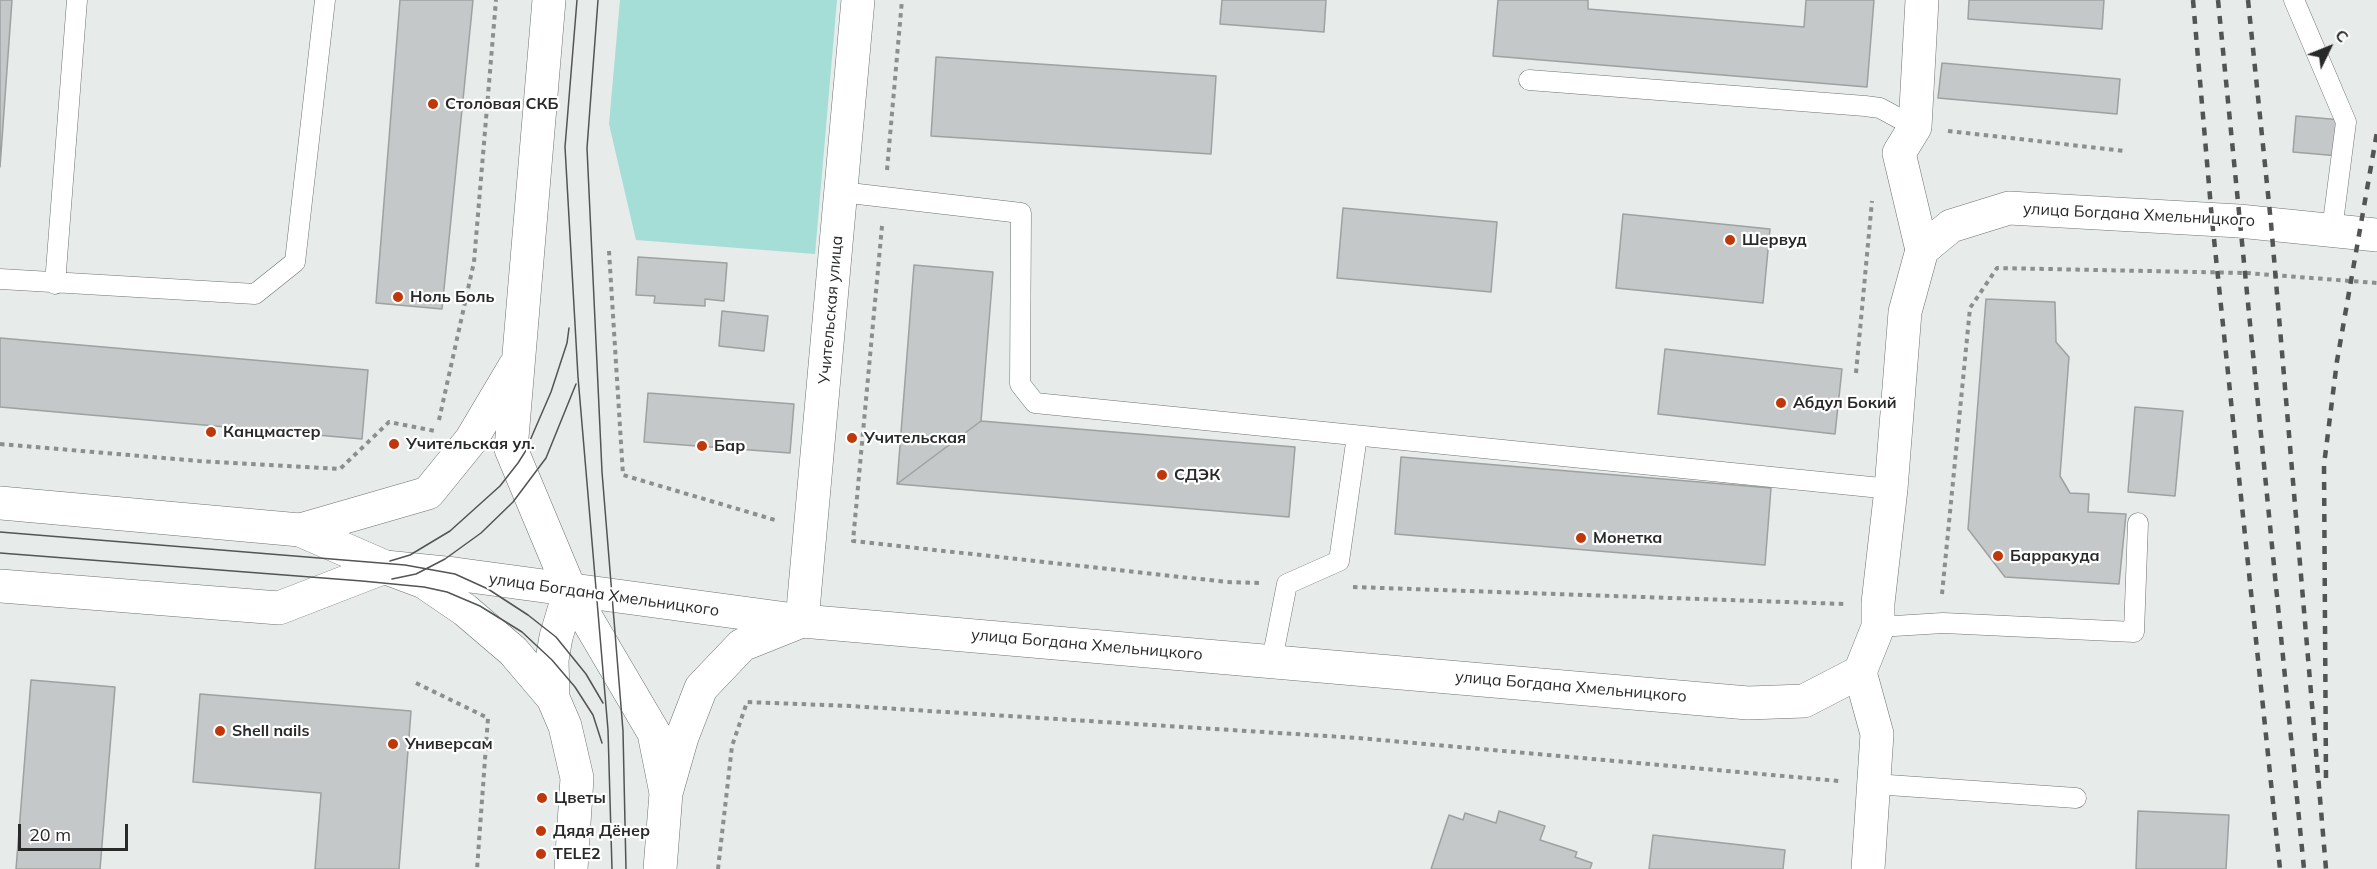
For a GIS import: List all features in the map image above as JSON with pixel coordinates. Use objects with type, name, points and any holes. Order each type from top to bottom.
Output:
[{"type":"main road","points":[[549,0],[511,449],[570,590],[654,733],[666,793]]},
{"type":"main road","name":"Учительская улица","points":[[802,621],[812,531],[858,0]]},
{"type":"main road","points":[[1868,869],[1877,734],[1860,672],[1878,627],[1878,603],[1891,489],[1905,312],[1922,250],[1899,153],[1915,127],[1922,0]]},
{"type":"main road","name":"улица Богдана Хмельницкого","points":[[1922,250],[1951,226],[2009,208],[2239,221],[2377,235]]},
{"type":"main road","points":[[300,530],[428,493],[471,440],[520,357]]},
{"type":"main road","name":"улица Богдана Хмельницкого","points":[[0,502],[300,530],[385,567],[802,621],[1748,703],[1804,700],[1860,672]]},
{"type":"main road","points":[[385,567],[424,582],[465,610],[513,651],[553,698],[565,726],[577,778],[571,869]]},
{"type":"main road","name":"улица Богдана Хмельницкого","points":[[0,585],[279,608],[385,567]]},
{"type":"main road","points":[[553,698],[552,660],[556,637],[570,590]]},
{"type":"main road","points":[[660,869],[666,793],[682,737],[701,688],[742,645],[802,621]]},
{"type":"lane","points":[[54,284],[77,0]]},
{"type":"lane","points":[[0,279],[54,284],[255,294],[295,262],[325,0]]},
{"type":"lane","points":[[2294,0],[2346,122],[2332,230]]},
{"type":"lane","points":[[1529,80],[1865,106],[1880,108],[1915,127]]},
{"type":"lane","points":[[842,192],[1021,213],[1020,384],[1035,403],[1891,489]]},
{"type":"lane","points":[[1272,660],[1287,584],[1339,561],[1357,436]]},
{"type":"lane","points":[[1878,627],[1943,623],[2134,632],[2138,523]]},
{"type":"lane","points":[[1874,784],[2076,798]]},
{"type":"path","points":[[0,444],[199,461],[340,469],[389,422],[437,431],[474,262],[496,0]]},
{"type":"path","points":[[1915,127],[2125,150]]},
{"type":"path","points":[[1856,373],[1872,200]]},
{"type":"path","points":[[609,251],[623,475],[853,541]]},
{"type":"path","points":[[416,683],[488,718],[477,869]]},
{"type":"path","points":[[718,869],[732,746],[747,702],[1358,738],[1874,784]]},
{"type":"shaded area","points":[[620,0],[837,0],[815,254],[636,240],[609,124]]},
{"type":"building","points":[[0,0],[12,0],[0,167]]},
{"type":"building","points":[[400,0],[473,0],[442,309],[376,303]]},
{"type":"building","points":[[1222,0],[1326,0],[1324,32],[1220,24]]},
{"type":"building","points":[[1498,0],[1588,0],[1588,9],[1804,27],[1806,0],[1874,0],[1867,87],[1493,56]]},
{"type":"building","points":[[1969,0],[2104,0],[2102,29],[1968,19]]},
{"type":"building","points":[[936,57],[1216,76],[1211,154],[931,136]]},
{"type":"building","points":[[1942,63],[2120,79],[2117,114],[1938,98]]},
{"type":"building","points":[[2296,116],[2342,120],[2339,156],[2293,152]]},
{"type":"building","points":[[1343,208],[1497,222],[1491,292],[1337,278]]},
{"type":"building","points":[[1623,214],[1770,229],[1763,303],[1616,288]]},
{"type":"building","points":[[638,257],[727,263],[724,301],[705,299],[705,306],[654,303],[655,296],[636,295]]},
{"type":"building","points":[[914,265],[993,272],[981,421],[897,484]]},
{"type":"building","points":[[1986,299],[2055,302],[2056,342],[2069,357],[2060,476],[2070,493],[2089,494],[2088,512],[2126,514],[2119,584],[2005,577],[1968,529]]},
{"type":"building","points":[[722,311],[768,316],[764,351],[719,346]]},
{"type":"building","points":[[0,338],[368,370],[362,439],[0,407]]},
{"type":"building","points":[[1665,349],[1842,369],[1835,434],[1658,414]]},
{"type":"building","points":[[648,393],[794,404],[790,453],[644,442]]},
{"type":"building","points":[[2135,407],[2183,411],[2175,496],[2128,492]]},
{"type":"building","points":[[981,421],[1295,447],[1289,517],[897,484]]},
{"type":"building","points":[[1401,457],[1771,488],[1765,565],[1395,534]]},
{"type":"building","points":[[31,680],[115,687],[100,869],[16,869]]},
{"type":"building","points":[[200,694],[411,711],[399,869],[315,869],[321,793],[193,782]]},
{"type":"building","points":[[1499,811],[1545,826],[1540,840],[1577,852],[1575,857],[1592,863],[1590,869],[1431,869],[1449,815],[1463,820],[1465,813],[1496,823]]},
{"type":"building","points":[[2138,811],[2229,815],[2226,869],[2136,869]]},
{"type":"building","points":[[1653,835],[1785,850],[1783,869],[1649,869]]},
{"type":"tram line","points":[[577,0],[565,147],[578,377],[608,730],[612,869]]},
{"type":"tram line","points":[[598,0],[587,148],[602,472],[623,731],[626,869]]},
{"type":"tram line","points":[[390,561],[410,555],[450,531],[500,486],[518,463],[551,392],[567,343],[569,328]]},
{"type":"tram line","points":[[392,579],[416,574],[445,559],[481,533],[513,502],[546,458],[576,384]]},
{"type":"tram line","points":[[0,532],[405,565],[455,574],[488,589],[528,615],[556,637],[586,674],[603,703]]},
{"type":"tram line","points":[[0,553],[362,581],[424,587],[447,592],[480,606],[522,632],[552,660],[575,687],[593,715],[602,743]]},
{"type":"railway","points":[[2193,0],[2212,220],[2280,869]]},
{"type":"railway","points":[[2218,0],[2304,869]]},
{"type":"railway","points":[[2248,0],[2271,223],[2326,869]]},
{"type":"railway","points":[[2326,778],[2324,465],[2337,361],[2377,132]]},
{"type":"place","name":"Столовая СКБ","points":[[433,104]]},
{"type":"place","name":"Шервуд","points":[[1730,240]]},
{"type":"place","name":"Ноль Боль","points":[[398,297]]},
{"type":"place","name":"Абдул Бокий","points":[[1781,403]]},
{"type":"place","name":"Канцмастер","points":[[211,432]]},
{"type":"place","name":"Учительская","points":[[852,438]]},
{"type":"place","name":"Учительская ул.","points":[[394,444]]},
{"type":"place","name":"Бар","points":[[702,446]]},
{"type":"place","name":"СДЭК","points":[[1162,475]]},
{"type":"place","name":"Монетка","points":[[1581,538]]},
{"type":"place","name":"Барракуда","points":[[1998,556]]},
{"type":"place","name":"Shell nails","points":[[220,731]]},
{"type":"place","name":"Универсам","points":[[393,744]]},
{"type":"place","name":"Цветы","points":[[542,798]]},
{"type":"place","name":"Дядя Дёнер","points":[[541,831]]},
{"type":"place","name":"TELE2","points":[[541,854]]}]
